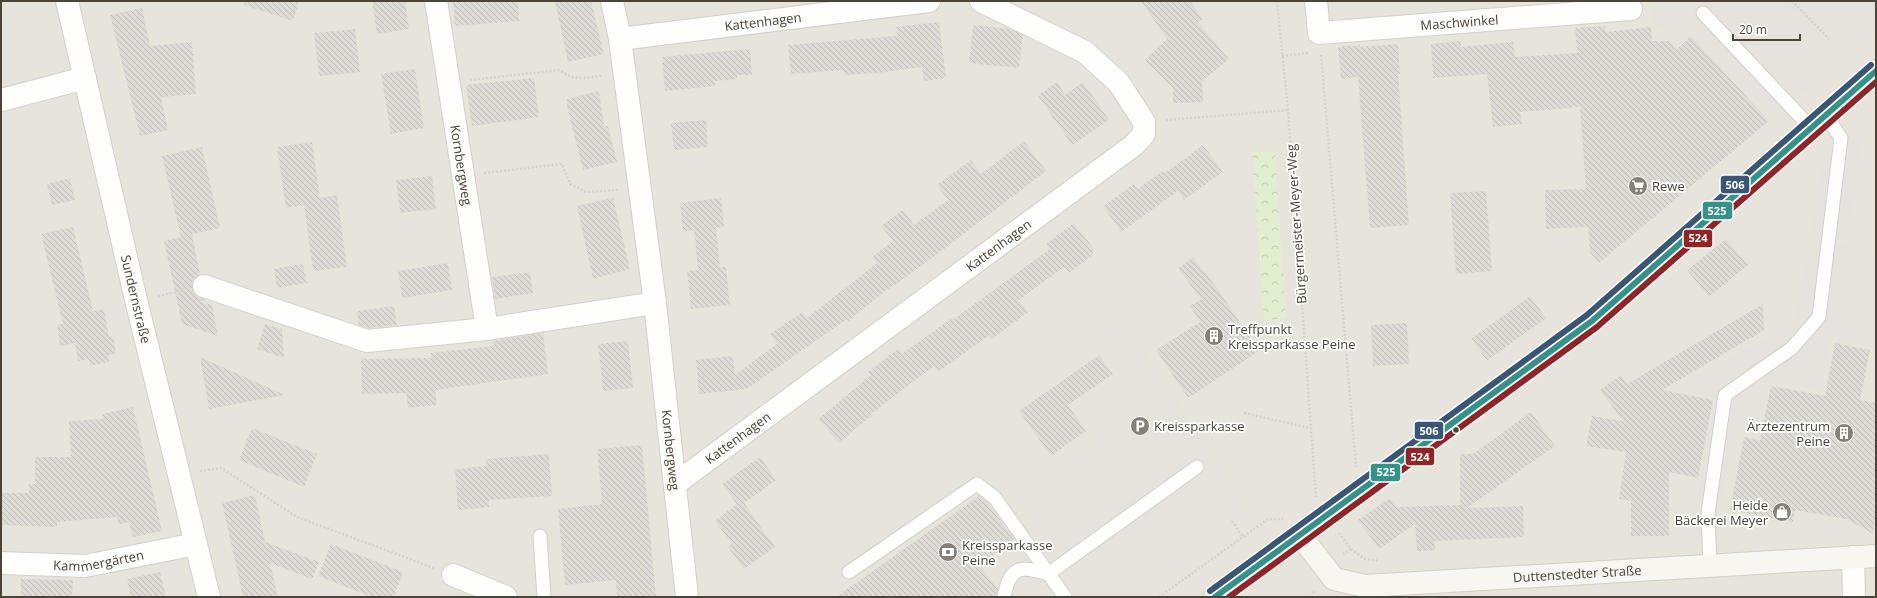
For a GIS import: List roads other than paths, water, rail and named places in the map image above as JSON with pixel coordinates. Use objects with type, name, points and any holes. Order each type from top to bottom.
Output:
[{"type":"main road","points":[[1216,597],[1592,321],[1876,71]]},
{"type":"street","name":"Sundernstraße","points":[[67,1],[136,300],[209,597]]},
{"type":"street","name":"Kornbergweg","points":[[436,1],[488,329]]},
{"type":"street","name":"Kornbergweg","points":[[612,1],[620,39],[655,303],[687,597]]},
{"type":"street","name":"Kattenhagen","points":[[620,39],[929,1]]},
{"type":"street","name":"Kattenhagen","points":[[674,484],[1134,146],[1144,134],[1144,122],[1119,83],[1085,52],[981,1]]},
{"type":"street","name":"Maschwinkel","points":[[1316,1],[1320,43],[1632,9]]},
{"type":"street","points":[[1,100],[85,78]]},
{"type":"street","points":[[204,286],[367,341],[488,329],[655,303]]},
{"type":"street","name":"Duttenstedter Straße","points":[[1300,535],[1334,579],[1365,586],[1876,556]]},
{"type":"street","name":"Kammergärten","points":[[1,564],[85,566],[196,544]]},
{"type":"street","points":[[1853,557],[1854,597]]},
{"type":"street","points":[[453,575],[506,597]]},
{"type":"lane","points":[[1703,13],[1819,122],[1841,138],[1819,317],[1792,348],[1725,395],[1708,513],[1710,566]]},
{"type":"lane","points":[[1048,574],[1197,467]]},
{"type":"lane","points":[[849,572],[952,503],[977,484],[995,498],[1065,597]]},
{"type":"lane","points":[[540,536],[544,597]]},
{"type":"lane","points":[[1004,597],[1007,581],[1016,571],[1030,568],[1048,574]]},
{"type":"place","name":"Rewe","points":[[1638,186]]},
{"type":"place","name":"Treffpunkt Kreissparkasse Peine","points":[[1214,336]]},
{"type":"place","name":"Kreissparkasse","points":[[1140,426]]},
{"type":"place","name":"Ärztezentrum Peine","points":[[1844,433]]},
{"type":"place","name":"Heide Bäckerei Meyer","points":[[1782,512]]},
{"type":"place","name":"Kreissparkasse Peine","points":[[948,552]]}]
